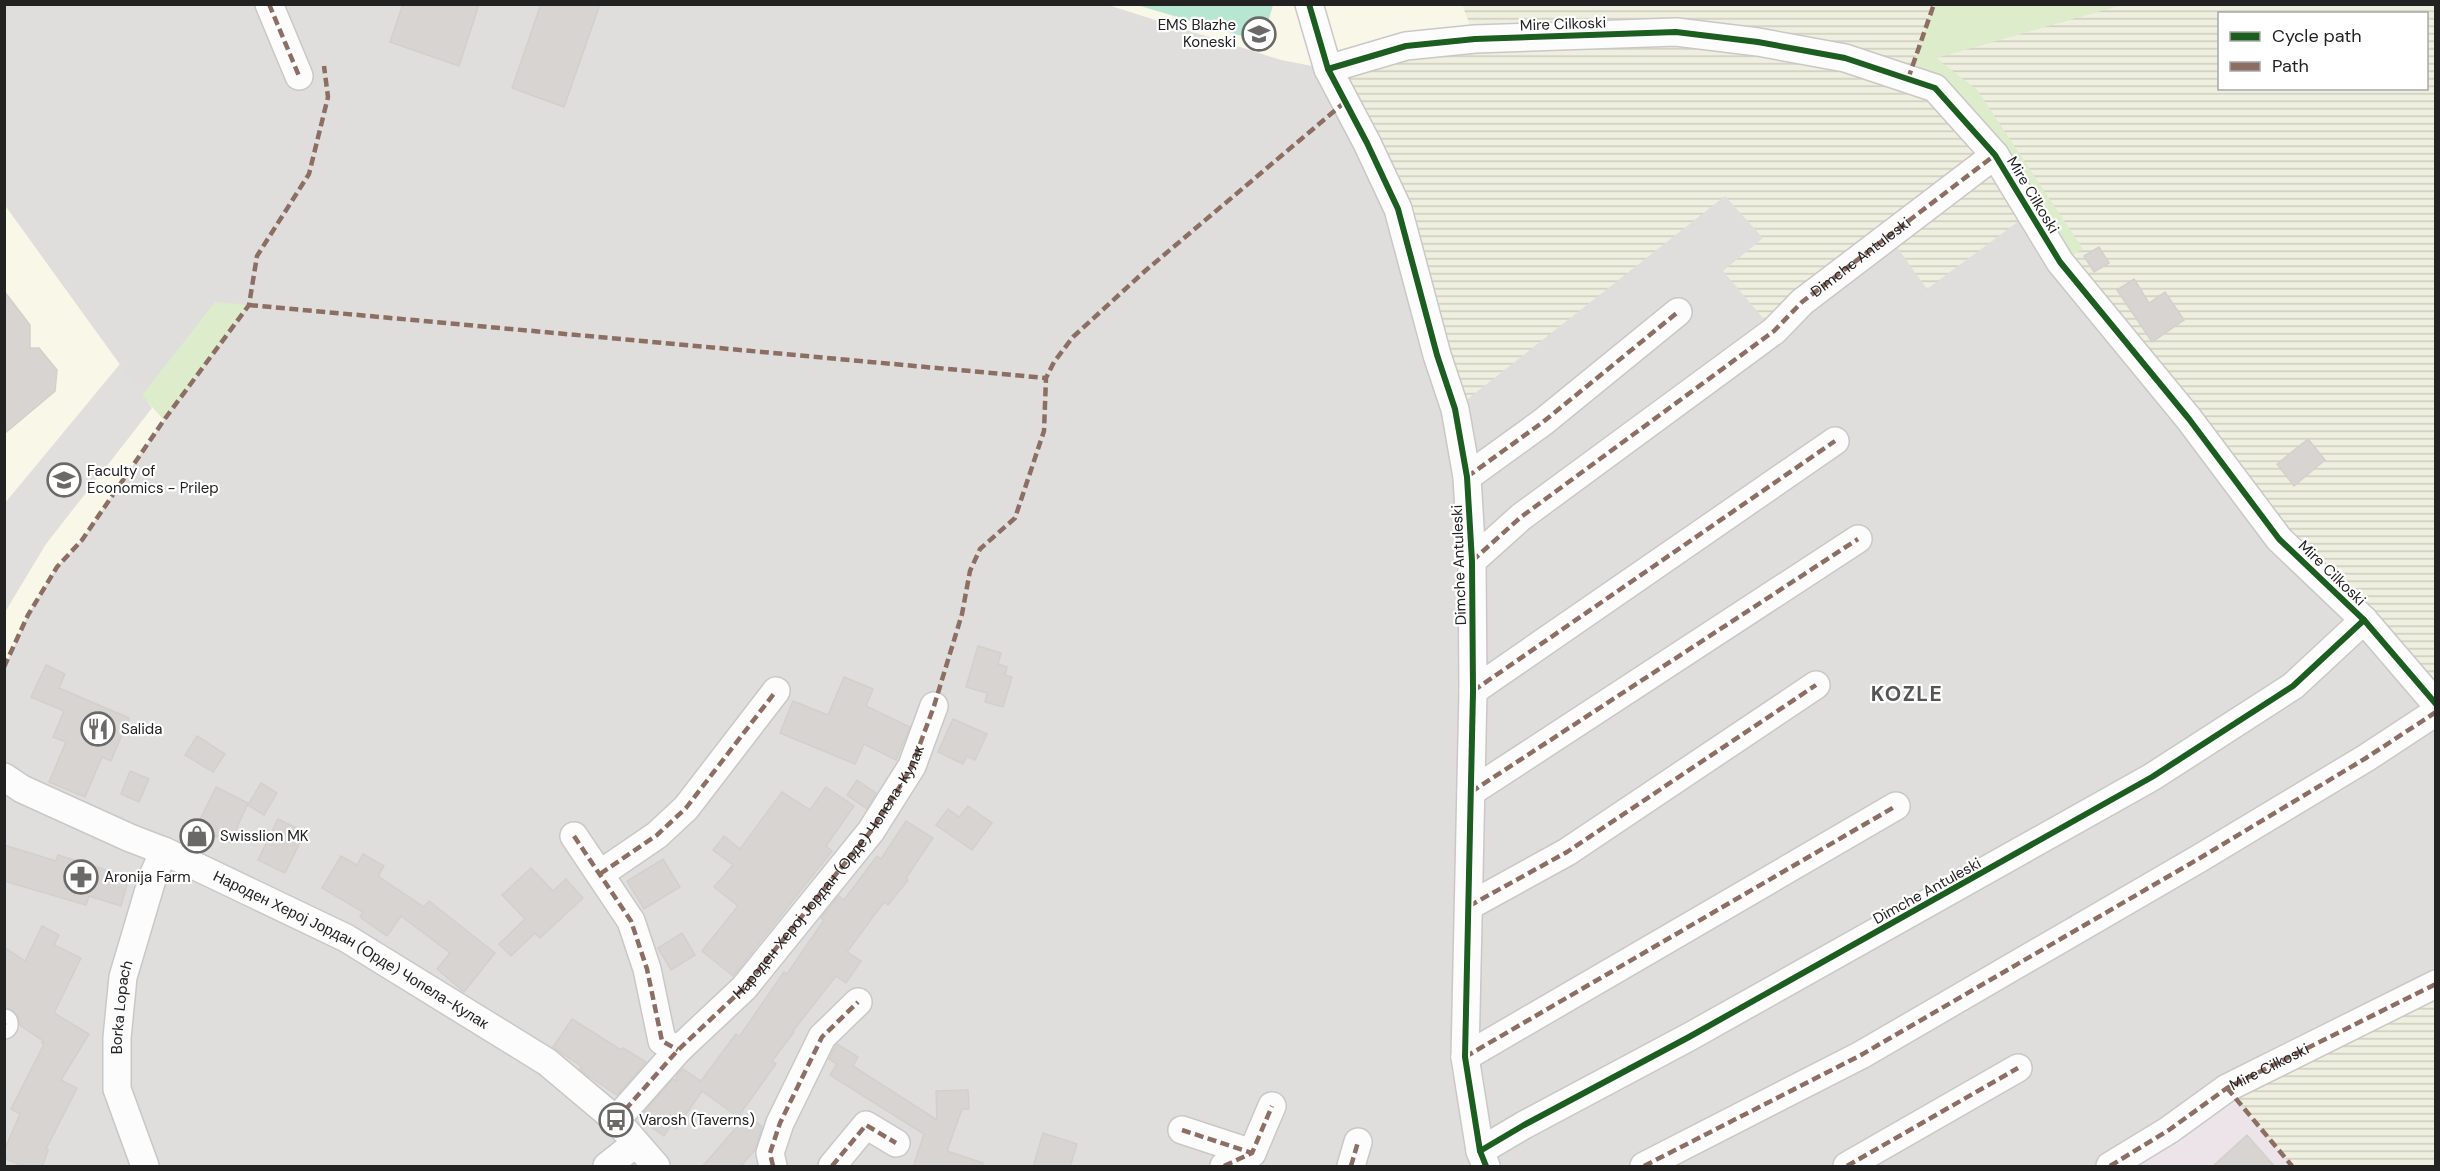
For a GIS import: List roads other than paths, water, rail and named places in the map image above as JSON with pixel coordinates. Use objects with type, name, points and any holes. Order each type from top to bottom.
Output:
[{"type":"street","points":[[269,4],[299,76]]},
{"type":"street","name":"Dimche Antuleski","points":[[1309,4],[1328,69],[1367,143],[1398,210],[1437,355],[1455,409],[1467,477],[1472,561],[1473,691],[1465,1057],[1483,1159],[1524,1125],[1689,1037],[2152,777],[2293,686],[2364,620]]},
{"type":"street","name":"Mire Cilkoski","points":[[1328,69],[1406,46],[1475,39],[1676,32],[1758,42],[1845,58],[1935,88],[1995,155],[2060,262],[2189,419],[2279,539],[2364,620],[2436,705]]},
{"type":"street","name":"Dimche Antuleski","points":[[1472,561],[1521,517],[1774,331],[1802,302],[1995,155]]},
{"type":"street","points":[[1467,477],[1543,422],[1678,312]]},
{"type":"street","points":[[1473,691],[1835,441]]},
{"type":"street","points":[[1471,792],[1858,539]]},
{"type":"street","points":[[1469,906],[1567,852],[1816,685]]},
{"type":"street","points":[[600,874],[657,835],[687,808],[776,691]]},
{"type":"street","name":"Народен Херој Јордан (Орде) Чопела-Кулак","points":[[616,1120],[678,1050],[744,988],[872,831],[912,766],[934,706]]},
{"type":"street","points":[[1644,1167],[1861,1055],[2219,846],[2366,758],[2436,712]]},
{"type":"street","name":"Народен Херој Јордан (Орде) Чопела-Кулак","points":[[4,777],[22,789],[164,851],[346,938],[547,1062],[616,1120],[634,1144],[656,1167]]},
{"type":"street","points":[[1465,1057],[1896,806]]},
{"type":"street","points":[[574,836],[632,921],[647,969],[662,1041],[678,1050]]},
{"type":"street","name":"Borka Lopach","points":[[145,1167],[117,1089],[117,1038],[123,977],[153,876],[164,851]]},
{"type":"street","name":"Mire Cilkoski","points":[[2110,1167],[2169,1130],[2227,1088],[2436,984]]},
{"type":"street","points":[[772,1167],[770,1153],[780,1123],[822,1037],[858,1002]]},
{"type":"street","points":[[1847,1167],[2018,1068]]},
{"type":"street","points":[[1224,1167],[1252,1153],[1272,1106]]},
{"type":"street","points":[[832,1167],[866,1125],[896,1143]]},
{"type":"street","points":[[1182,1130],[1252,1153]]},
{"type":"street","points":[[607,1167],[634,1144]]},
{"type":"place","name":"EMS Blazhe Koneski","points":[[1259,34]]},
{"type":"place","name":"Faculty of Economics - Prilep","points":[[64,480]]},
{"type":"place","name":"Salida","points":[[98,729]]},
{"type":"place","name":"Swisslion MK","points":[[197,836]]},
{"type":"place","name":"Aronija Farm","points":[[81,877]]},
{"type":"place","name":"Varosh (Taverns)","points":[[616,1120]]},
{"type":"district","name":"KOZLE","points":[[1907,694]]}]
